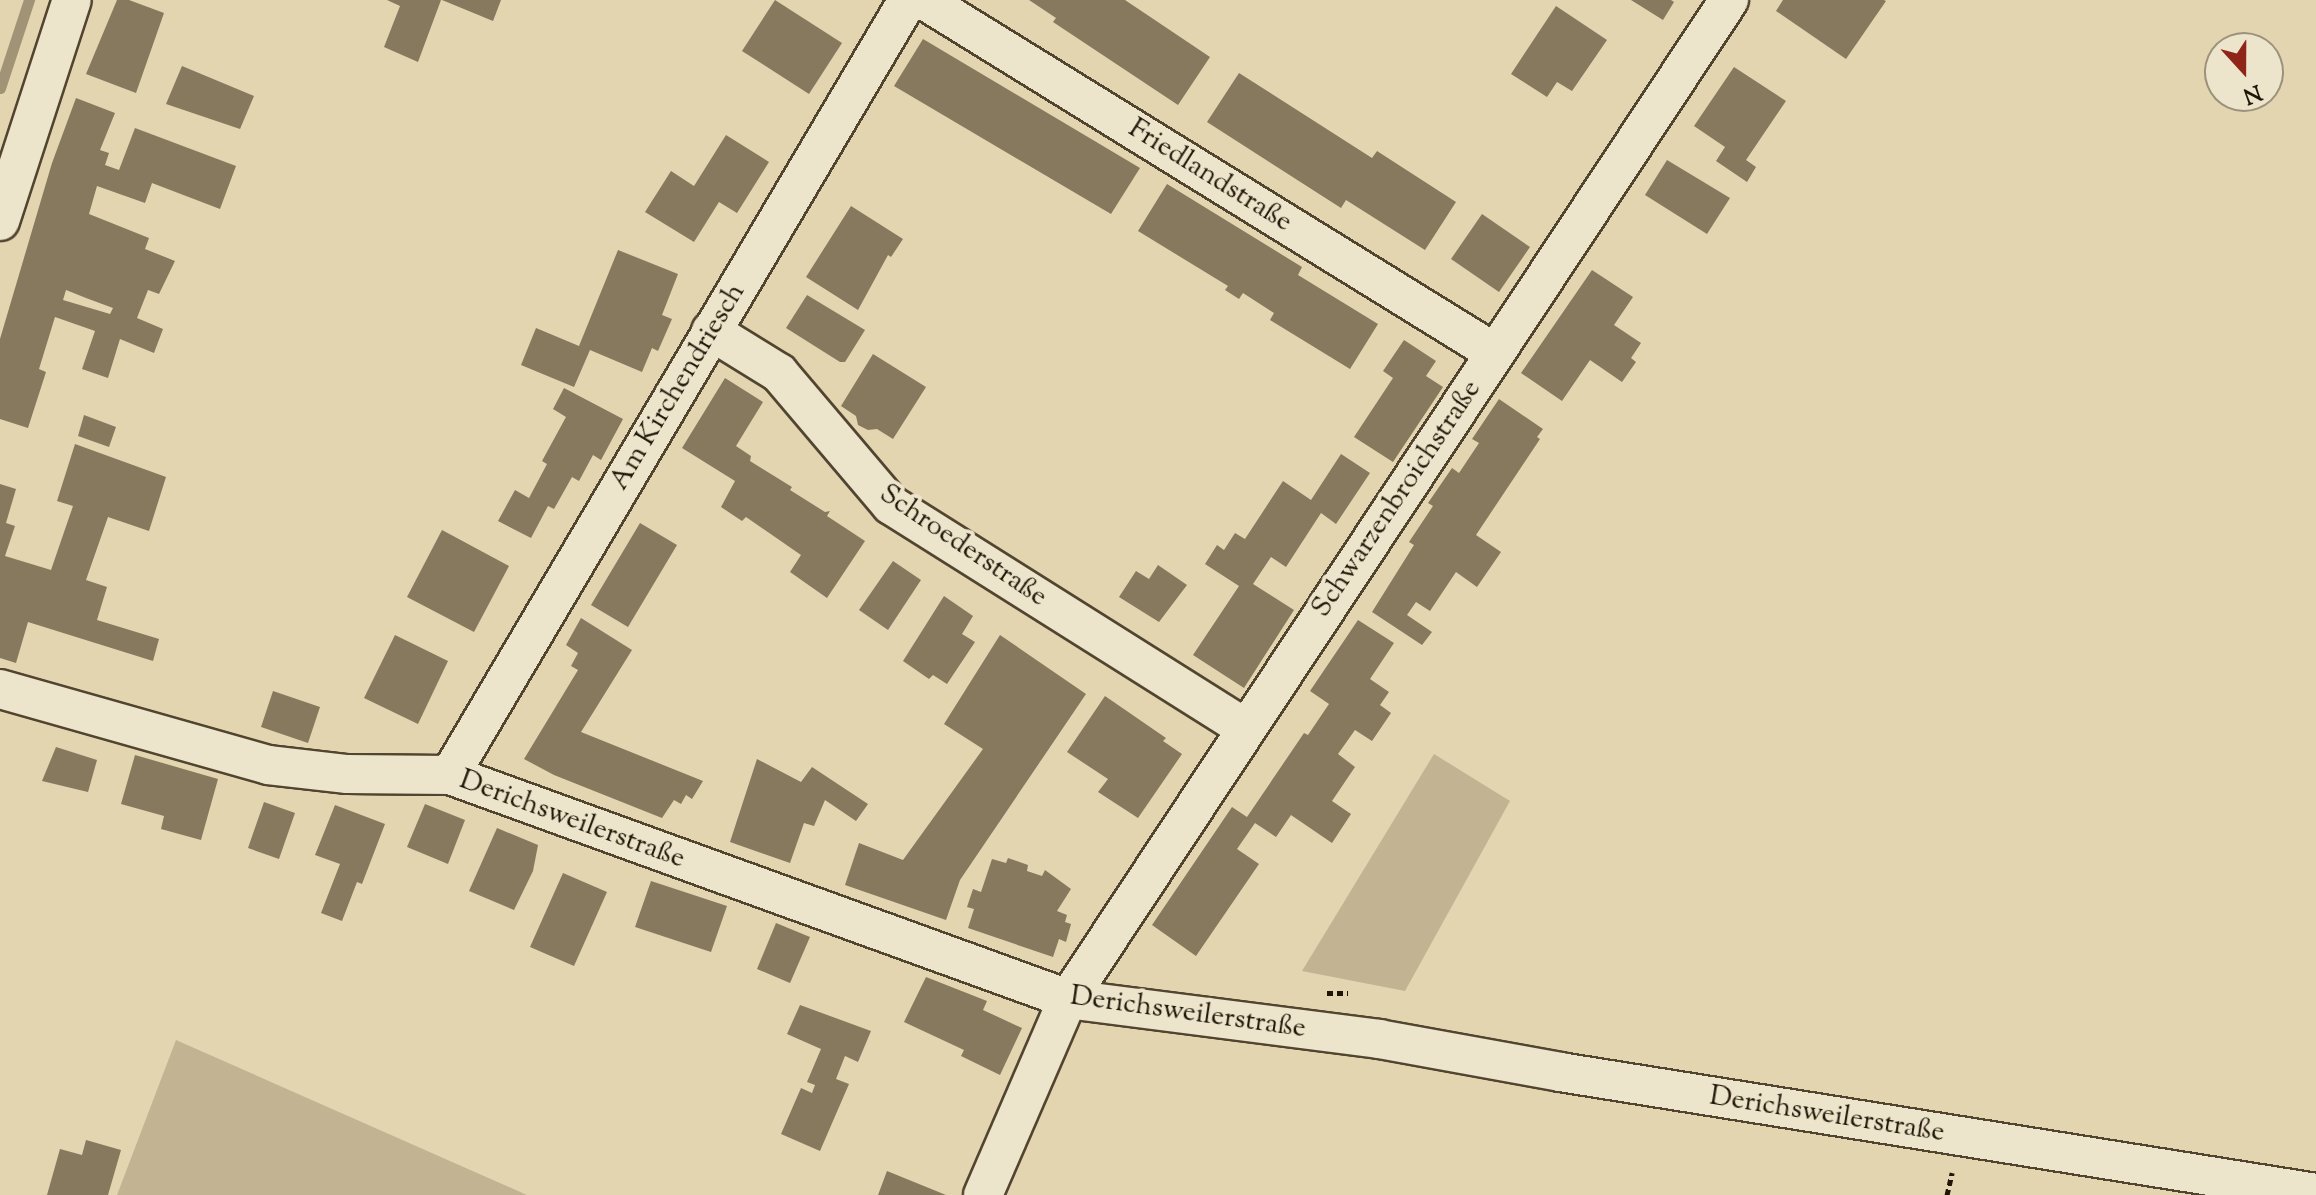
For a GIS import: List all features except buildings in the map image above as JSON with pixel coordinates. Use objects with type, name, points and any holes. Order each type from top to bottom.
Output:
[{"type":"street","points":[[0,221],[72,0]]},
{"type":"street","name":"Am Kirchendriesch","points":[[450,775],[908,0]]},
{"type":"street","name":"Friedlandstraße","points":[[924,0],[1495,353]]},
{"type":"street","name":"Schwarzenbroichstraße","points":[[983,1195],[1068,999],[1729,0]]},
{"type":"street","name":"Schroederstraße","points":[[711,331],[779,373],[891,505],[1245,728]]},
{"type":"street","name":"Derichsweilerstraße","points":[[0,689],[268,765],[347,774],[450,775],[1068,999],[1379,1039],[1575,1075],[2316,1193]]},
{"type":"shaded area","points":[[1434,754],[1510,801],[1405,991],[1302,971]]},
{"type":"shaded area","points":[[176,1040],[527,1195],[117,1195]]},
{"type":"waterway","points":[[0,88],[29,0]]}]
